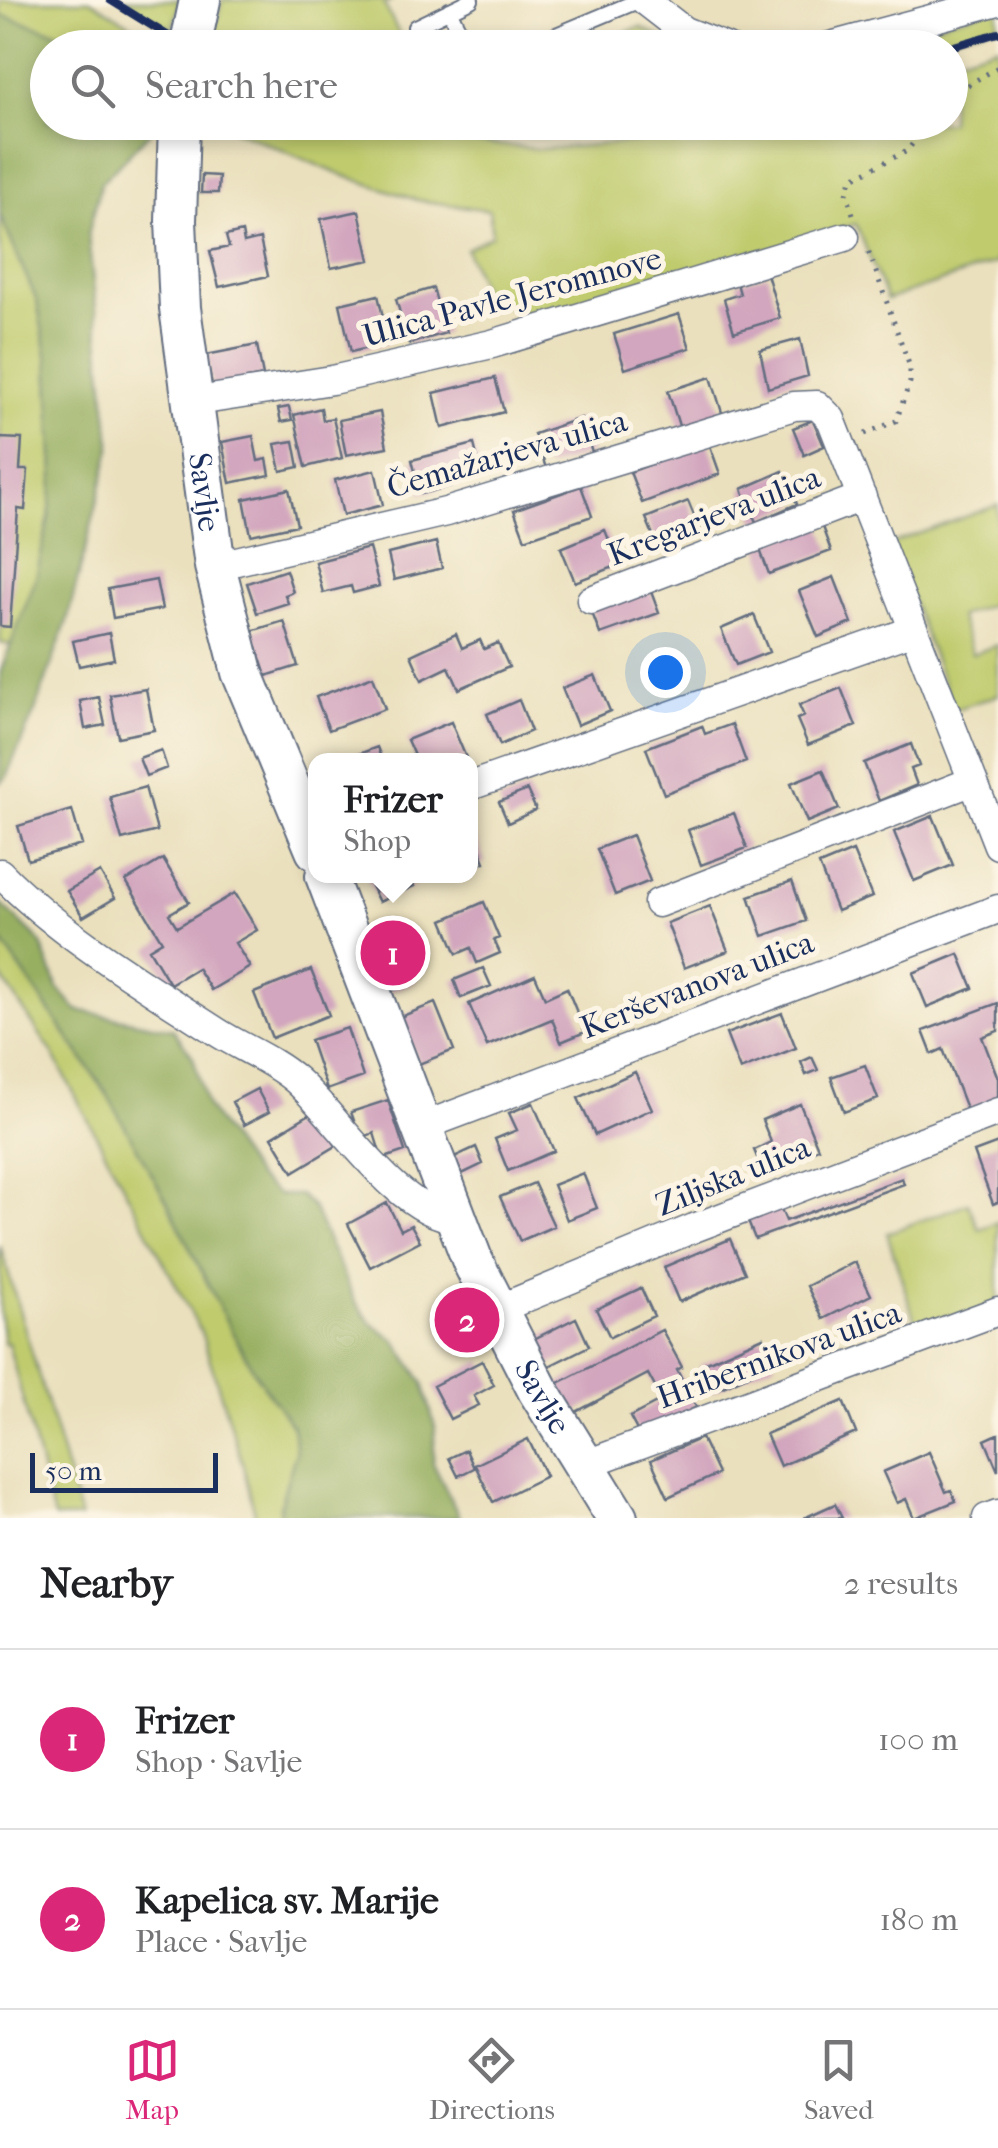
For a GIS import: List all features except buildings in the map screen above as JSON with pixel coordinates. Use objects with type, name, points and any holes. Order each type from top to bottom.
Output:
[{"type":"street","points":[[194,30],[200,0]]},
{"type":"street","points":[[642,0],[683,30]]},
{"type":"street","points":[[882,30],[967,4],[998,0]]},
{"type":"street","name":"Savlje","points":[[179,140],[177,258],[191,402],[216,566],[242,672],[308,829]]},
{"type":"street","name":"Ulica Pavle Jeromnove","points":[[191,402],[332,380],[492,344],[855,233]]},
{"type":"street","name":"Čemažarjeva ulica","points":[[216,566],[446,512],[794,406],[817,406]]},
{"type":"street","name":"Kregarjeva ulica","points":[[817,406],[831,420],[998,845]]},
{"type":"street","name":"Kregarjeva ulica","points":[[592,600],[862,498]]},
{"type":"street","points":[[478,783],[914,630]]},
{"type":"street","points":[[658,903],[973,781]]},
{"type":"street","points":[[0,872],[18,891],[114,964],[293,1077],[410,1201],[439,1216],[455,1218]]},
{"type":"street","name":"Savlje","points":[[329,883],[455,1218],[496,1310],[538,1390],[618,1518]]},
{"type":"street","name":"Kerševanova ulica","points":[[421,1127],[998,909]]},
{"type":"street","name":"Ziljska ulica","points":[[496,1310],[730,1214],[998,1112]]},
{"type":"street","name":"Hribernikova ulica","points":[[584,1465],[998,1311]]},
{"type":"street","points":[[987,1518],[998,1514]]},
{"type":"lane","points":[[415,27],[471,0]]},
{"type":"lane","points":[[569,30],[642,0]]},
{"type":"lane","points":[[450,10],[459,30]]},
{"type":"path","points":[[968,85],[998,67]]},
{"type":"path","points":[[848,462],[865,434],[896,422],[911,374],[880,275],[855,233],[847,194],[851,179],[908,151],[916,140]]},
{"type":"green space","points":[[0,0],[90,0],[140,30],[49,30],[0,15]]},
{"type":"green space","points":[[124,0],[180,0],[170,30]]},
{"type":"green space","points":[[222,0],[392,0],[384,4],[397,30],[214,30]]},
{"type":"green space","points":[[998,7],[998,24],[968,32],[916,30]]},
{"type":"green space","points":[[0,15],[49,30],[30,30],[30,140],[142,140],[101,183],[88,235],[111,449],[67,621],[35,711],[0,783],[0,673],[36,578],[54,474],[48,360],[37,301],[0,215]]},
{"type":"green space","points":[[998,46],[998,262],[887,300],[856,224],[535,319],[515,307],[486,299],[466,249],[492,235],[489,210],[417,200],[336,173],[259,140],[449,140],[542,149],[643,140],[968,140],[968,55]]},
{"type":"green space","points":[[0,215],[37,301],[48,360],[54,474],[36,578],[12,645],[0,643]]},
{"type":"green space","points":[[998,505],[998,616],[993,604],[959,616],[972,654],[998,645],[998,695],[954,710],[890,544]]},
{"type":"green space","points":[[0,903],[40,941],[58,988],[77,1010],[173,1029],[193,1057],[208,1108],[257,1178],[278,1195],[300,1195],[313,1208],[356,1303],[372,1324],[395,1340],[423,1382],[435,1427],[433,1463],[460,1518],[280,1518],[280,1505],[296,1452],[293,1427],[232,1332],[107,1094],[0,939]]},
{"type":"green space","points":[[0,939],[107,1094],[232,1332],[293,1427],[296,1452],[280,1504],[280,1518],[256,1518],[201,1332],[53,1054],[0,975]]},
{"type":"green space","points":[[968,1203],[979,1229],[998,1222],[998,1304],[918,1331],[887,1233]]},
{"type":"green space","points":[[0,1245],[81,1518],[54,1518],[8,1343],[4,1343]]},
{"type":"railway","points":[[110,0],[159,30]]},
{"type":"railway","points":[[968,42],[998,33]]},
{"type":"place","name":"Frizer","points":[[393,953]]},
{"type":"place","name":"Kapelica sv. Marije","points":[[467,1320]]}]
